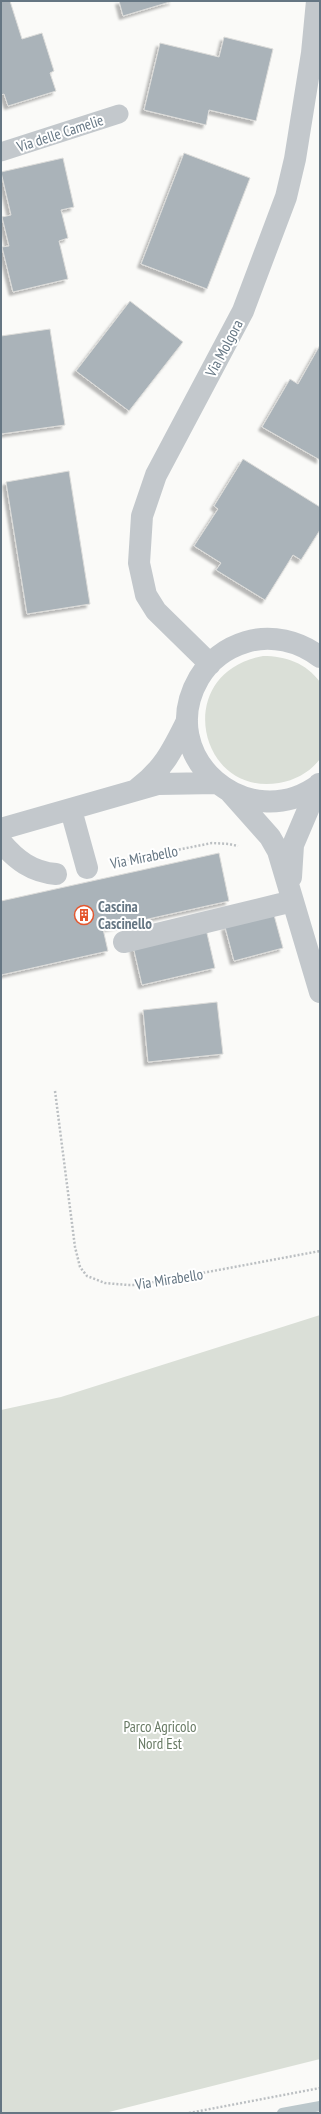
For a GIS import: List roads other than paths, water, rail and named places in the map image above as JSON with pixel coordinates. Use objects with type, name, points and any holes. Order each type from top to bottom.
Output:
[{"type":"street","name":"Via Molgora","points":[[210,664],[156,612],[146,595],[139,563],[142,516],[156,475],[240,317],[286,197],[295,159],[312,53],[317,1]]},
{"type":"street","points":[[131,793],[149,780],[166,761],[187,721],[193,690],[210,664],[235,646],[258,640],[289,641],[304,646],[319,654]]},
{"type":"street","points":[[187,721],[189,736],[196,759],[274,843],[292,896],[320,992]]},
{"type":"street","points":[[1,829],[131,793],[158,784],[223,788],[257,801],[279,801],[300,796],[320,784]]},
{"type":"street","points":[[292,896],[293,845],[320,784]]},
{"type":"street","points":[[71,810],[87,868]]},
{"type":"street","points":[[1,842],[16,858],[35,870],[56,874]]},
{"type":"street","points":[[124,942],[292,896]]},
{"type":"lane","name":"Via delle Camelie","points":[[1,152],[119,114]]},
{"type":"waterway","points":[[282,2113],[320,2106]]},
{"type":"place","name":"Cascina Cascinello","points":[[84,915]]},
{"type":"park label","name":"Parco Agricolo Nord Est","points":[[160,1734]]}]
